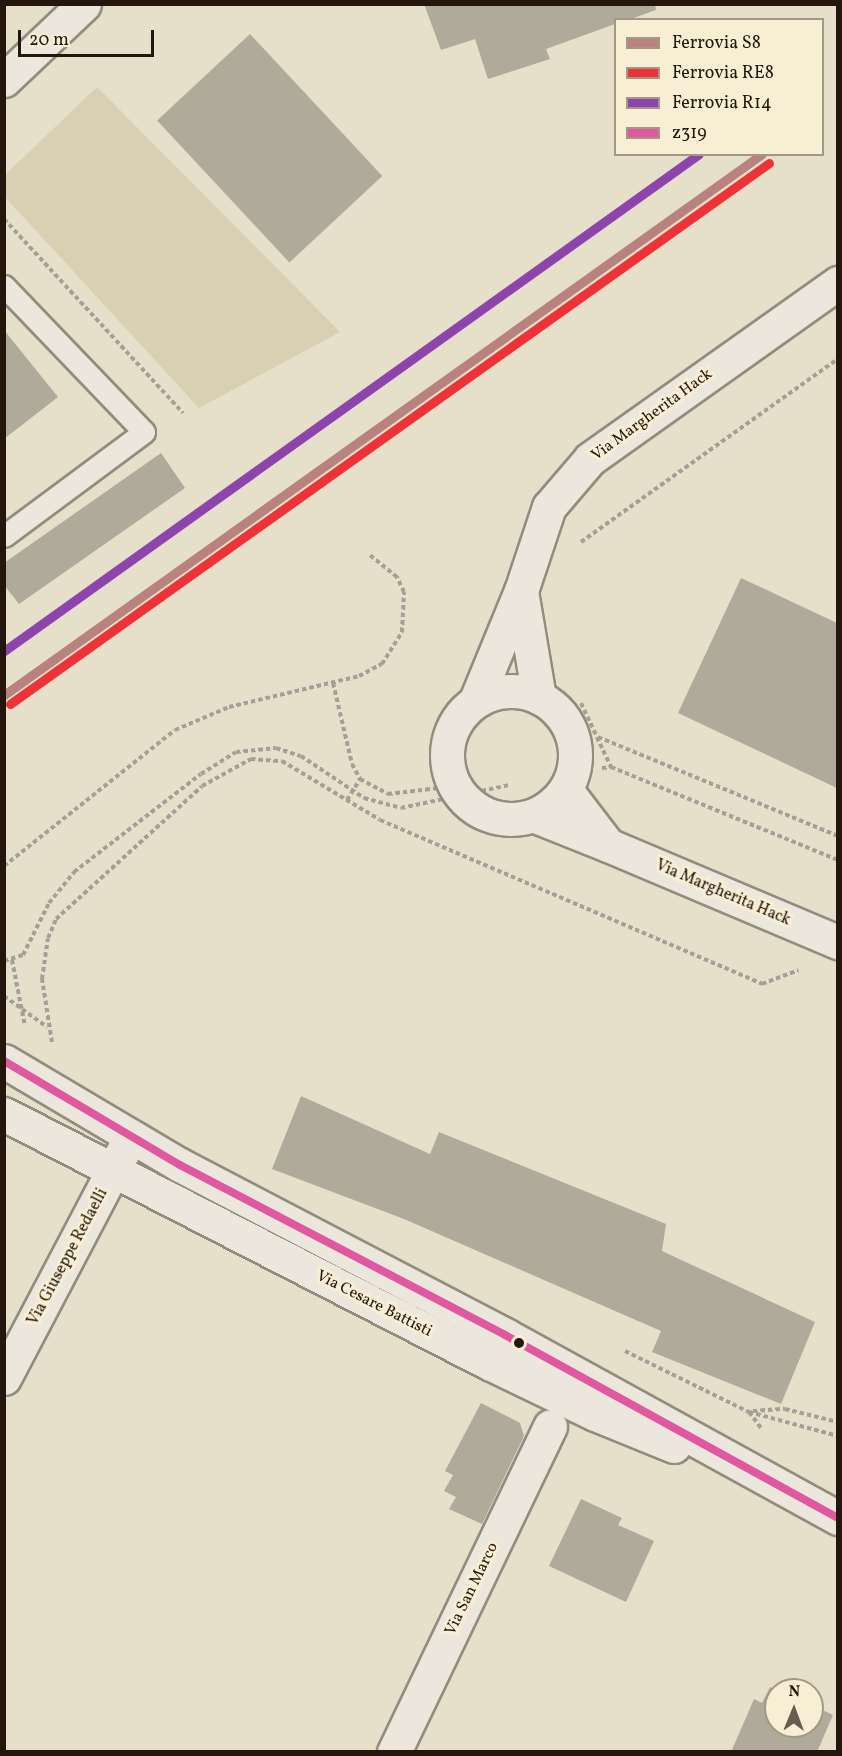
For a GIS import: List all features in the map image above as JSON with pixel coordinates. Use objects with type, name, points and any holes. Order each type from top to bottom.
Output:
[{"type":"street","points":[[4,80],[84,4]]},
{"type":"street","name":"Via Margherita Hack","points":[[837,283],[590,459],[549,507],[522,591],[476,700],[451,729],[447,767],[453,786],[475,809],[494,818],[514,820],[535,816],[837,942]]},
{"type":"street","name":"Via Margherita Hack","points":[[522,591],[539,697]]},
{"type":"street","points":[[476,700],[496,692],[518,691],[539,697],[555,708],[574,739],[576,757],[566,790],[552,805],[535,816]]},
{"type":"street","name":"Via Margherita Hack","points":[[566,790],[608,845]]},
{"type":"street","name":"Via Cesare Battisti","points":[[4,1061],[180,1166],[641,1408],[752,1474],[837,1518]]},
{"type":"street","name":"Via Cesare Battisti","points":[[4,1114],[595,1414],[752,1474]]},
{"type":"street","name":"Via Giuseppe Redaelli","points":[[4,1378],[132,1136]]},
{"type":"street","name":"Via San Marco","points":[[394,1752],[550,1426]]},
{"type":"lane","points":[[4,285],[144,432],[4,536]]},
{"type":"path","points":[[4,219],[183,413]]},
{"type":"path","points":[[576,548],[837,359]]},
{"type":"path","points":[[4,866],[175,730],[229,707],[333,683],[381,664],[402,632],[404,591],[397,577],[370,555]]},
{"type":"path","points":[[333,683],[352,764],[360,779],[388,794],[439,788]]},
{"type":"path","points":[[580,699],[611,767],[837,860]]},
{"type":"path","points":[[597,736],[837,836]]},
{"type":"path","points":[[4,961],[23,955],[49,903],[70,876],[201,774],[236,752],[276,748],[301,756],[353,790],[381,805],[401,808],[442,799]]},
{"type":"path","points":[[54,1049],[47,1027],[44,957],[56,920],[202,786],[251,759],[282,761],[380,820],[762,984],[808,966]]},
{"type":"path","points":[[347,800],[360,779]]},
{"type":"path","points":[[12,960],[26,1030]]},
{"type":"path","points":[[4,996],[47,1027]]},
{"type":"path","points":[[837,1422],[784,1409],[749,1412],[837,1436]]},
{"type":"shaded area","points":[[97,87],[340,332],[199,408],[5,197],[5,175]]},
{"type":"building","points":[[424,4],[655,4],[656,10],[634,18],[614,18],[614,24],[546,49],[550,59],[488,79],[475,39],[441,50]]},
{"type":"building","points":[[250,34],[382,176],[289,262],[157,121]]},
{"type":"building","points":[[4,330],[58,397],[4,439]]},
{"type":"building","points":[[161,453],[185,488],[19,604],[4,585],[4,563]]},
{"type":"building","points":[[741,578],[837,623],[837,788],[678,713]]},
{"type":"building","points":[[301,1096],[430,1154],[439,1132],[666,1224],[662,1251],[815,1322],[781,1404],[652,1352],[661,1331],[404,1219],[272,1169]]},
{"type":"building","points":[[481,1403],[520,1423],[524,1436],[482,1524],[449,1509],[456,1497],[444,1491],[453,1475],[445,1471]]},
{"type":"building","points":[[581,1499],[622,1518],[618,1525],[654,1541],[626,1602],[549,1566]]},
{"type":"building","points":[[754,1699],[762,1703],[764,1699],[764,1738],[823,1738],[817,1752],[731,1752]]},
{"type":"building","points":[[824,1711],[833,1715],[824,1736]]},
{"type":"rail line","name":"R14","points":[[4,651],[696,156]]},
{"type":"rail line","name":"S8","points":[[4,695],[759,156]]},
{"type":"rail line","name":"RE8","points":[[10,704],[769,163]]},
{"type":"transit line","name":"z319","points":[[4,1061],[180,1165],[505,1335],[838,1518]]}]
